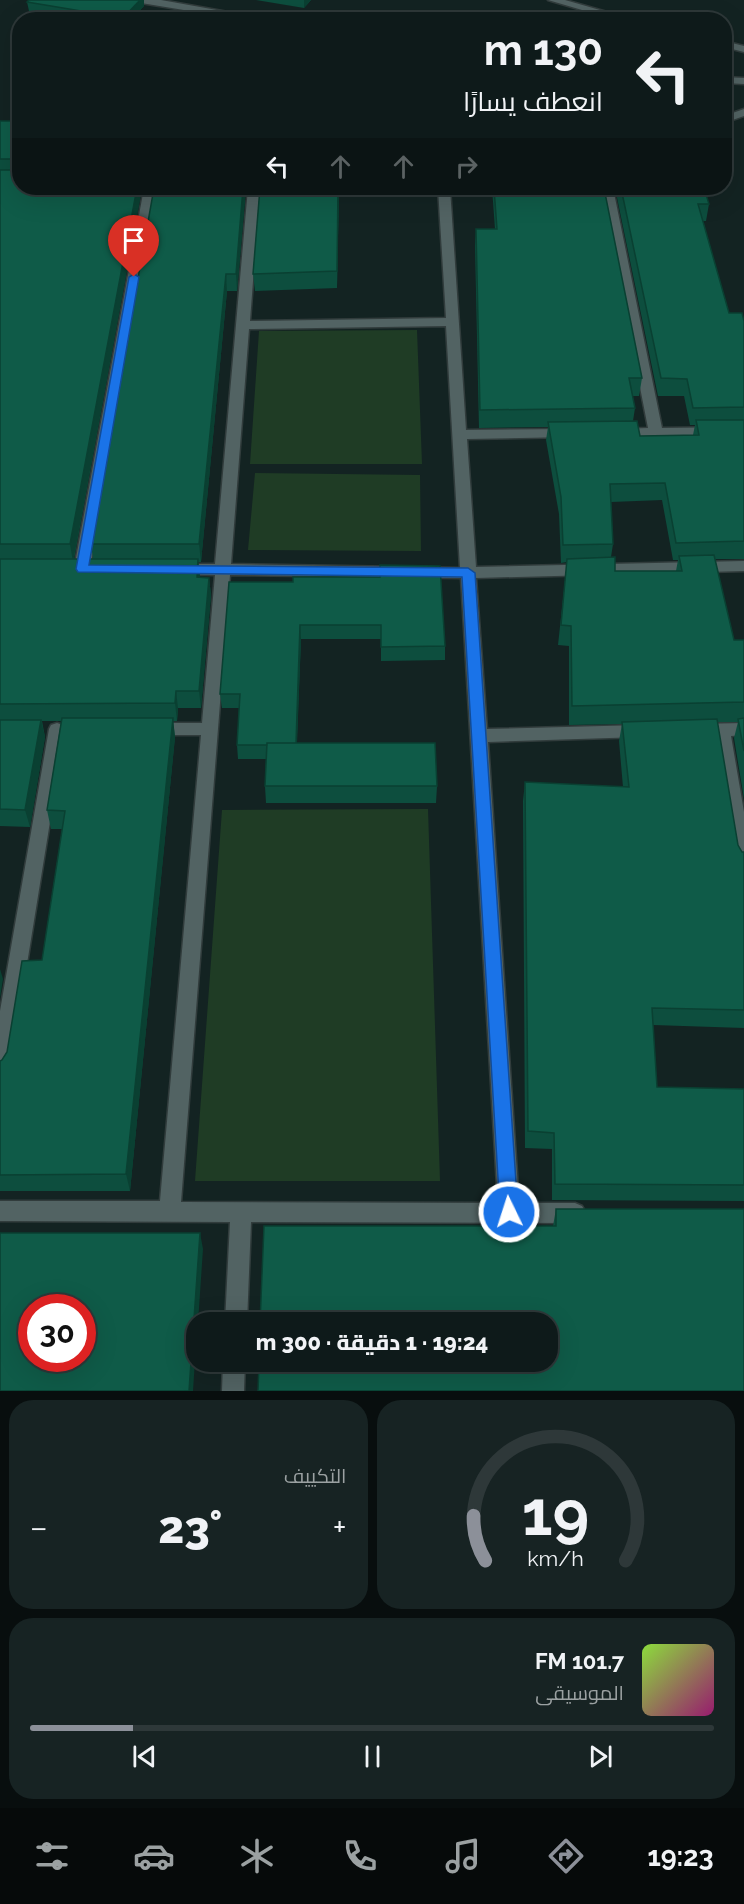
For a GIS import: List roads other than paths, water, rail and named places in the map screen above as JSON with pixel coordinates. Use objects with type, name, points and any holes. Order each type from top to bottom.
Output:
[{"type":"street","points":[[141,0],[217,12]]},
{"type":"street","points":[[553,0],[600,12]]},
{"type":"street","points":[[566,3],[571,12]]},
{"type":"street","points":[[82,569],[149,195]]},
{"type":"street","points":[[170,1212],[253,195]]},
{"type":"street","points":[[444,195],[509,1212]]},
{"type":"street","points":[[608,195],[656,432]]},
{"type":"street","points":[[243,325],[453,322]]},
{"type":"street","points":[[459,435],[744,431]]},
{"type":"street","points":[[164,569],[468,573],[744,566]]},
{"type":"street","points":[[0,1069],[57,729]]},
{"type":"street","points":[[139,729],[210,729]]},
{"type":"street","points":[[721,729],[744,863]]},
{"type":"street","points":[[479,736],[744,729]]},
{"type":"street","points":[[0,1211],[591,1213]]},
{"type":"street","points":[[236,1312],[241,1211]]},
{"type":"street","points":[[232,1391],[233,1372]]}]
